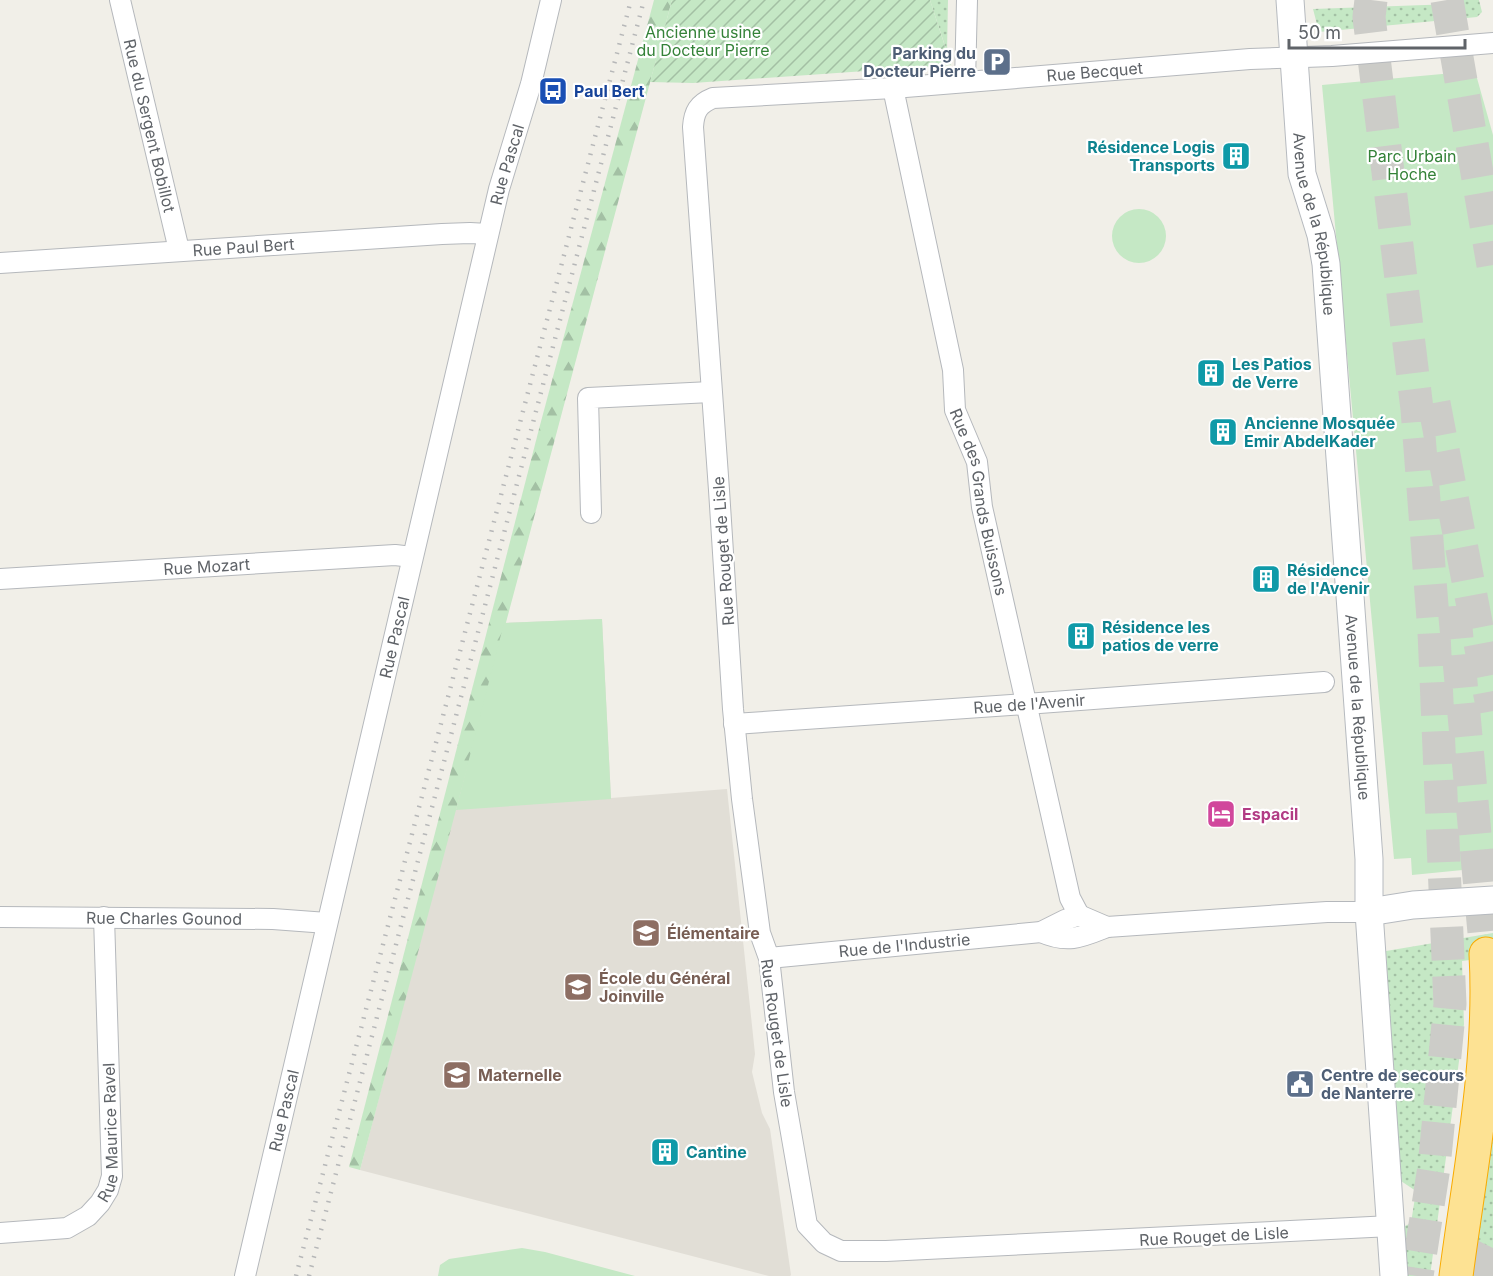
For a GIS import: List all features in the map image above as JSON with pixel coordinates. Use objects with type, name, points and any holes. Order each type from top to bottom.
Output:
[{"type":"highway","points":[[1456,1276],[1481,1093],[1488,990],[1486,954]]},
{"type":"main road","name":"Avenue de la République","points":[[1290,0],[1302,174],[1321,235],[1326,264],[1369,859],[1369,912],[1394,1276]]},
{"type":"main road","points":[[1369,912],[1413,905],[1493,900]]},
{"type":"street","name":"Rue du Sergent Bobillot","points":[[120,0],[179,250]]},
{"type":"street","name":"Rue Pascal","points":[[245,1276],[488,234],[499,189],[531,84],[550,0]]},
{"type":"street","points":[[965,82],[967,0]]},
{"type":"street","name":"Rue Becquet","points":[[699,106],[708,100],[719,98],[893,88],[1294,56],[1332,56],[1493,43]]},
{"type":"street","name":"Rue des Grands Buissons","points":[[893,88],[953,370],[955,410],[977,462],[982,507],[1026,704],[1071,898],[1079,915]]},
{"type":"street","name":"Rue Rouget de Lisle","points":[[699,106],[694,117],[693,138],[734,724],[760,933],[769,958],[784,1092],[807,1225],[824,1244],[841,1251],[1002,1247],[1391,1226]]},
{"type":"street","name":"Rue Paul Bert","points":[[0,263],[179,250],[470,233],[488,234]]},
{"type":"street","points":[[591,513],[588,398],[711,392]]},
{"type":"street","name":"Rue Mozart","points":[[0,579],[395,555],[412,556]]},
{"type":"street","name":"Rue de l'Avenir","points":[[734,724],[1324,681]]},
{"type":"street","name":"Rue de l'Industrie","points":[[1041,932],[1057,939],[1079,938],[1107,927],[1345,911],[1369,912]]},
{"type":"street","name":"Rue de l'Industrie","points":[[769,958],[1041,932],[1079,915],[1107,927]]},
{"type":"street","name":"Rue Charles Gounod","points":[[0,917],[104,916],[306,920],[327,923]]},
{"type":"street","name":"Rue Maurice Ravel","points":[[0,1233],[67,1228],[88,1216],[108,1190],[112,1176],[104,916]]},
{"type":"shaded area","name":"École du Général Joinville","points":[[602,619],[611,798],[727,789],[755,1054],[752,1072],[762,1113],[770,1129],[790,1276],[769,1276],[360,1170],[504,623]]},
{"type":"green space","points":[[654,0],[672,0],[360,1170],[349,1167],[539,429]]},
{"type":"green space","name":"Ancienne usine du Docteur Pierre","points":[[672,0],[930,0],[951,65],[693,83],[650,82]]},
{"type":"green space","points":[[930,0],[948,0],[947,52]]},
{"type":"green space","points":[[1453,0],[1479,0],[1482,12],[1477,17],[1319,32],[1313,9],[1453,4]]},
{"type":"green space","name":"Parc Urbain Hoche","points":[[1475,71],[1493,135],[1493,867],[1412,875],[1411,858],[1394,859],[1322,85]]},
{"type":"green space","points":[[1134,209],[1144,209],[1154,213],[1162,221],[1166,236],[1162,251],[1154,259],[1144,263],[1134,263],[1124,259],[1116,251],[1112,241],[1112,231],[1116,221],[1124,213]]},
{"type":"green space","points":[[602,619],[611,799],[456,810],[504,623]]},
{"type":"green space","points":[[1493,933],[1493,957],[1462,961],[1464,1024],[1430,1276],[1406,1276],[1401,1228],[1411,1223],[1416,1191],[1398,1179],[1386,951]]},
{"type":"green space","points":[[1493,1007],[1493,1276],[1463,1276]]},
{"type":"green space","points":[[522,1248],[635,1276],[438,1276],[440,1265],[449,1259]]},
{"type":"tunnel","points":[[1371,0],[1369,17],[1417,409],[1434,632],[1450,1004],[1434,1167],[1417,1276]]},
{"type":"tunnel","points":[[1447,0],[1493,265]]},
{"type":"tunnel","points":[[1434,403],[1493,711]]},
{"type":"tunnel","points":[[1454,606],[1486,954]]},
{"type":"tunnel","points":[[1475,1276],[1493,1239]]},
{"type":"railway","points":[[296,1276],[631,0]]},
{"type":"railway","points":[[309,1276],[644,0]]},
{"type":"place","name":"Parking du Docteur Pierre","points":[[997,62]]},
{"type":"place","name":"Paul Bert","points":[[553,91]]},
{"type":"place","name":"Résidence Logis Transports","points":[[1236,156]]},
{"type":"place","name":"Les Patios de Verre","points":[[1211,373]]},
{"type":"place","name":"Ancienne Mosquée Emir AbdelKader","points":[[1223,432]]},
{"type":"place","name":"Résidence de l'Avenir","points":[[1266,579]]},
{"type":"place","name":"Résidence les patios de verre","points":[[1081,636]]},
{"type":"place","name":"Espacil","points":[[1221,814]]},
{"type":"place","name":"Élémentaire","points":[[646,933]]},
{"type":"place","name":"École du Général Joinville","points":[[578,987]]},
{"type":"place","name":"Maternelle","points":[[457,1075]]},
{"type":"place","name":"Centre de secours de Nanterre","points":[[1300,1084]]},
{"type":"place","name":"Cantine","points":[[665,1152]]}]
